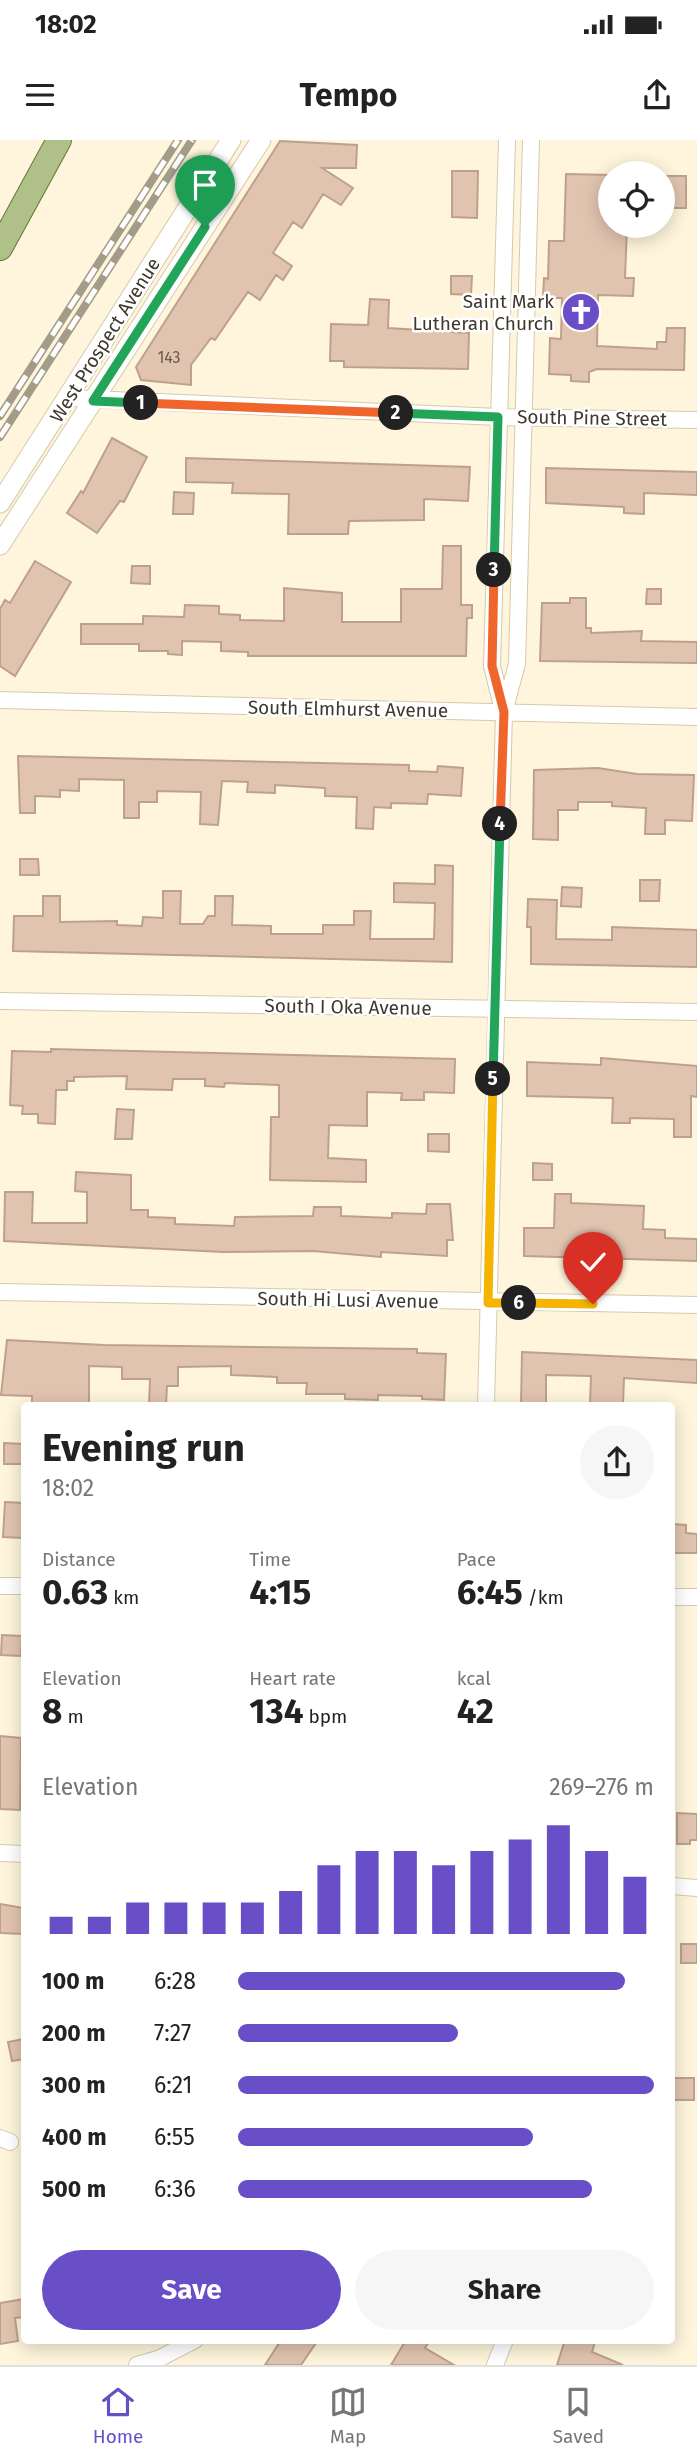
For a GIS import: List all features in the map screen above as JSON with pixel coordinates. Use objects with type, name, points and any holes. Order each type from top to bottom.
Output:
[{"type":"main road","points":[[0,248],[59,140]]},
{"type":"street","name":"West Prospect Avenue","points":[[0,503],[230,140]]},
{"type":"street","name":"West Prospect Avenue","points":[[0,545],[261,140]]},
{"type":"street","points":[[504,712],[492,666],[507,140]]},
{"type":"street","points":[[486,1402],[504,712],[517,664],[531,140]]},
{"type":"street","name":"South Pine Street","points":[[68,398],[498,417],[697,420]]},
{"type":"street","name":"South Elmhurst Avenue","points":[[0,700],[697,717]]},
{"type":"street","name":"South I Oka Avenue","points":[[0,1001],[697,1012]]},
{"type":"street","name":"South Hi Lusi Avenue","points":[[0,1292],[697,1305]]},
{"type":"street","points":[[0,1586],[21,1586]]},
{"type":"street","points":[[675,1597],[697,1597]]},
{"type":"street","points":[[0,1853],[21,1854]]},
{"type":"street","points":[[675,1886],[697,1888]]},
{"type":"street","points":[[137,2365],[158,2359],[187,2344]]},
{"type":"street","points":[[495,2365],[503,2344]]},
{"type":"building","points":[[280,141],[357,145],[356,168],[322,168],[353,188],[341,205],[323,194],[302,228],[293,222],[273,253],[292,266],[283,280],[276,275],[260,300],[248,292],[215,340],[211,338],[191,365],[191,385],[141,380],[136,367]]},
{"type":"building","points":[[452,171],[478,171],[477,218],[452,217]]},
{"type":"building","points":[[566,174],[598,175],[598,238],[627,238],[625,278],[634,278],[633,296],[598,295],[597,346],[657,349],[657,342],[666,342],[667,328],[685,328],[684,370],[597,369],[589,372],[589,382],[571,381],[571,375],[549,374],[550,338],[561,339],[562,298],[543,298],[544,278],[548,279],[549,241],[564,241]]},
{"type":"building","points":[[675,176],[686,176],[686,208],[675,208]]},
{"type":"building","points":[[451,276],[472,276],[471,295],[451,294]]},
{"type":"building","points":[[370,299],[389,300],[388,328],[469,333],[468,369],[344,367],[344,361],[330,361],[331,324],[368,325]]},
{"type":"building","points":[[112,438],[147,457],[124,502],[120,501],[97,533],[67,513],[81,491],[83,493]]},
{"type":"building","points":[[186,458],[470,467],[468,501],[424,499],[424,520],[349,521],[348,534],[288,534],[289,494],[232,493],[233,483],[186,482]]},
{"type":"building","points":[[546,468],[697,472],[697,495],[644,493],[644,514],[624,513],[624,507],[546,503]]},
{"type":"building","points":[[174,492],[194,493],[193,514],[173,514]]},
{"type":"building","points":[[443,546],[461,546],[461,605],[472,605],[472,618],[467,618],[466,656],[248,656],[248,652],[221,651],[221,642],[182,641],[182,655],[168,654],[168,651],[139,651],[139,644],[81,644],[81,624],[143,624],[143,616],[184,617],[185,605],[219,606],[219,614],[240,615],[240,620],[284,621],[284,588],[342,593],[342,622],[401,622],[401,589],[442,589]]},
{"type":"building","points":[[35,561],[71,582],[15,676],[0,666],[0,609],[5,600],[10,603]]},
{"type":"building","points":[[132,566],[150,566],[150,584],[131,583]]},
{"type":"building","points":[[647,589],[661,589],[661,604],[646,604]]},
{"type":"building","points":[[570,598],[586,598],[586,628],[591,628],[591,633],[642,631],[641,641],[697,642],[697,663],[540,661],[542,603],[570,603]]},
{"type":"building","points":[[18,756],[409,765],[409,771],[437,772],[438,766],[463,768],[461,796],[428,794],[427,804],[391,803],[391,808],[374,807],[373,829],[356,828],[357,797],[325,796],[325,788],[275,785],[275,793],[247,792],[248,782],[222,781],[218,825],[200,824],[201,792],[157,791],[157,802],[139,802],[139,818],[124,818],[124,780],[79,779],[79,791],[60,790],[60,797],[35,796],[35,813],[20,813]]},
{"type":"building","points":[[598,768],[637,774],[694,775],[692,821],[665,820],[665,834],[645,834],[646,808],[612,806],[612,802],[578,802],[578,810],[558,810],[558,840],[533,839],[534,770]]},
{"type":"building","points":[[20,859],[38,859],[39,875],[20,875]]},
{"type":"building","points":[[435,865],[453,866],[452,962],[13,951],[14,916],[43,916],[43,896],[60,896],[60,922],[117,921],[117,925],[142,926],[143,917],[163,918],[163,891],[181,891],[180,924],[203,924],[208,916],[215,916],[215,896],[233,896],[232,925],[271,926],[271,934],[323,934],[323,925],[354,925],[354,911],[371,911],[370,939],[434,939],[435,903],[394,902],[394,883],[435,884]]},
{"type":"building","points":[[640,880],[660,880],[659,901],[640,901]]},
{"type":"building","points":[[562,887],[582,888],[581,907],[561,906]]},
{"type":"building","points":[[528,899],[557,900],[556,939],[612,940],[612,927],[697,930],[697,967],[531,964],[531,927],[527,927]]},
{"type":"building","points":[[51,1049],[455,1059],[454,1093],[424,1092],[424,1100],[401,1100],[402,1093],[367,1092],[367,1126],[329,1125],[328,1158],[366,1160],[366,1182],[270,1180],[271,1117],[279,1117],[279,1085],[225,1083],[224,1087],[205,1086],[205,1079],[173,1079],[172,1090],[126,1089],[127,1076],[74,1077],[74,1081],[67,1081],[67,1090],[56,1090],[55,1124],[38,1123],[38,1114],[22,1114],[23,1106],[10,1105],[12,1051],[51,1052]]},
{"type":"building","points":[[601,1058],[697,1066],[697,1097],[691,1096],[691,1137],[674,1137],[674,1119],[630,1118],[630,1123],[612,1123],[613,1098],[527,1096],[527,1062],[601,1065]]},
{"type":"building","points":[[117,1109],[134,1110],[132,1139],[115,1139]]},
{"type":"building","points":[[428,1134],[449,1134],[449,1152],[428,1151]]},
{"type":"building","points":[[533,1163],[552,1164],[552,1180],[533,1180]]},
{"type":"building","points":[[76,1172],[131,1175],[131,1210],[148,1210],[148,1217],[175,1218],[175,1224],[234,1226],[235,1217],[313,1216],[314,1207],[341,1207],[341,1216],[392,1218],[392,1213],[426,1214],[427,1204],[450,1204],[453,1240],[447,1240],[447,1256],[381,1252],[381,1257],[313,1251],[223,1252],[4,1241],[5,1192],[33,1192],[32,1223],[87,1223],[87,1192],[75,1191]]},
{"type":"building","points":[[555,1194],[571,1194],[571,1203],[644,1206],[643,1229],[665,1230],[665,1238],[697,1239],[697,1261],[524,1256],[524,1228],[554,1228]]},
{"type":"building","points":[[7,1340],[104,1345],[417,1349],[417,1353],[446,1354],[444,1400],[422,1399],[422,1396],[378,1395],[378,1400],[345,1399],[345,1394],[306,1394],[307,1383],[277,1383],[277,1377],[231,1375],[231,1366],[178,1367],[178,1386],[167,1386],[166,1402],[149,1402],[150,1379],[122,1379],[122,1367],[89,1366],[89,1402],[32,1402],[32,1396],[1,1395]]},
{"type":"building","points":[[522,1352],[697,1360],[697,1383],[624,1378],[623,1402],[590,1402],[591,1376],[546,1375],[546,1402],[521,1402]]},
{"type":"building","points":[[4,1443],[21,1444],[21,1464],[4,1464]]},
{"type":"building","points":[[5,1502],[21,1503],[21,1538],[3,1537]]},
{"type":"building","points":[[675,1524],[686,1525],[686,1533],[697,1534],[697,1553],[675,1553]]},
{"type":"building","points":[[2,1635],[21,1636],[21,1656],[1,1655]]},
{"type":"building","points":[[0,1736],[21,1738],[20,1810],[0,1809]]},
{"type":"building","points":[[677,1813],[697,1814],[697,1840],[690,1840],[690,1844],[677,1844]]},
{"type":"building","points":[[0,1904],[21,1908],[21,1934],[0,1933]]},
{"type":"building","points":[[681,1944],[697,1944],[697,1963],[681,1963]]},
{"type":"building","points":[[21,2040],[21,2060],[12,2061],[8,2042]]},
{"type":"building","points":[[675,2078],[694,2078],[694,2100],[675,2100]]},
{"type":"building","points":[[21,2300],[21,2317],[15,2318],[18,2341],[0,2344],[0,2303]]},
{"type":"building","points":[[278,2344],[315,2344],[301,2365],[265,2365]]},
{"type":"building","points":[[404,2344],[428,2344],[425,2348],[454,2365],[391,2365]]},
{"type":"building","points":[[564,2344],[594,2344],[592,2352],[623,2365],[557,2365]]},
{"type":"railway","points":[[0,416],[178,140]]},
{"type":"railway","points":[[0,437],[192,140]]},
{"type":"place","name":"Saint Mark Lutheran Church","points":[[581,312]]},
{"type":"route","points":[[205,227],[93,401],[498,417],[492,666],[504,712],[488,1303],[593,1304]]}]
